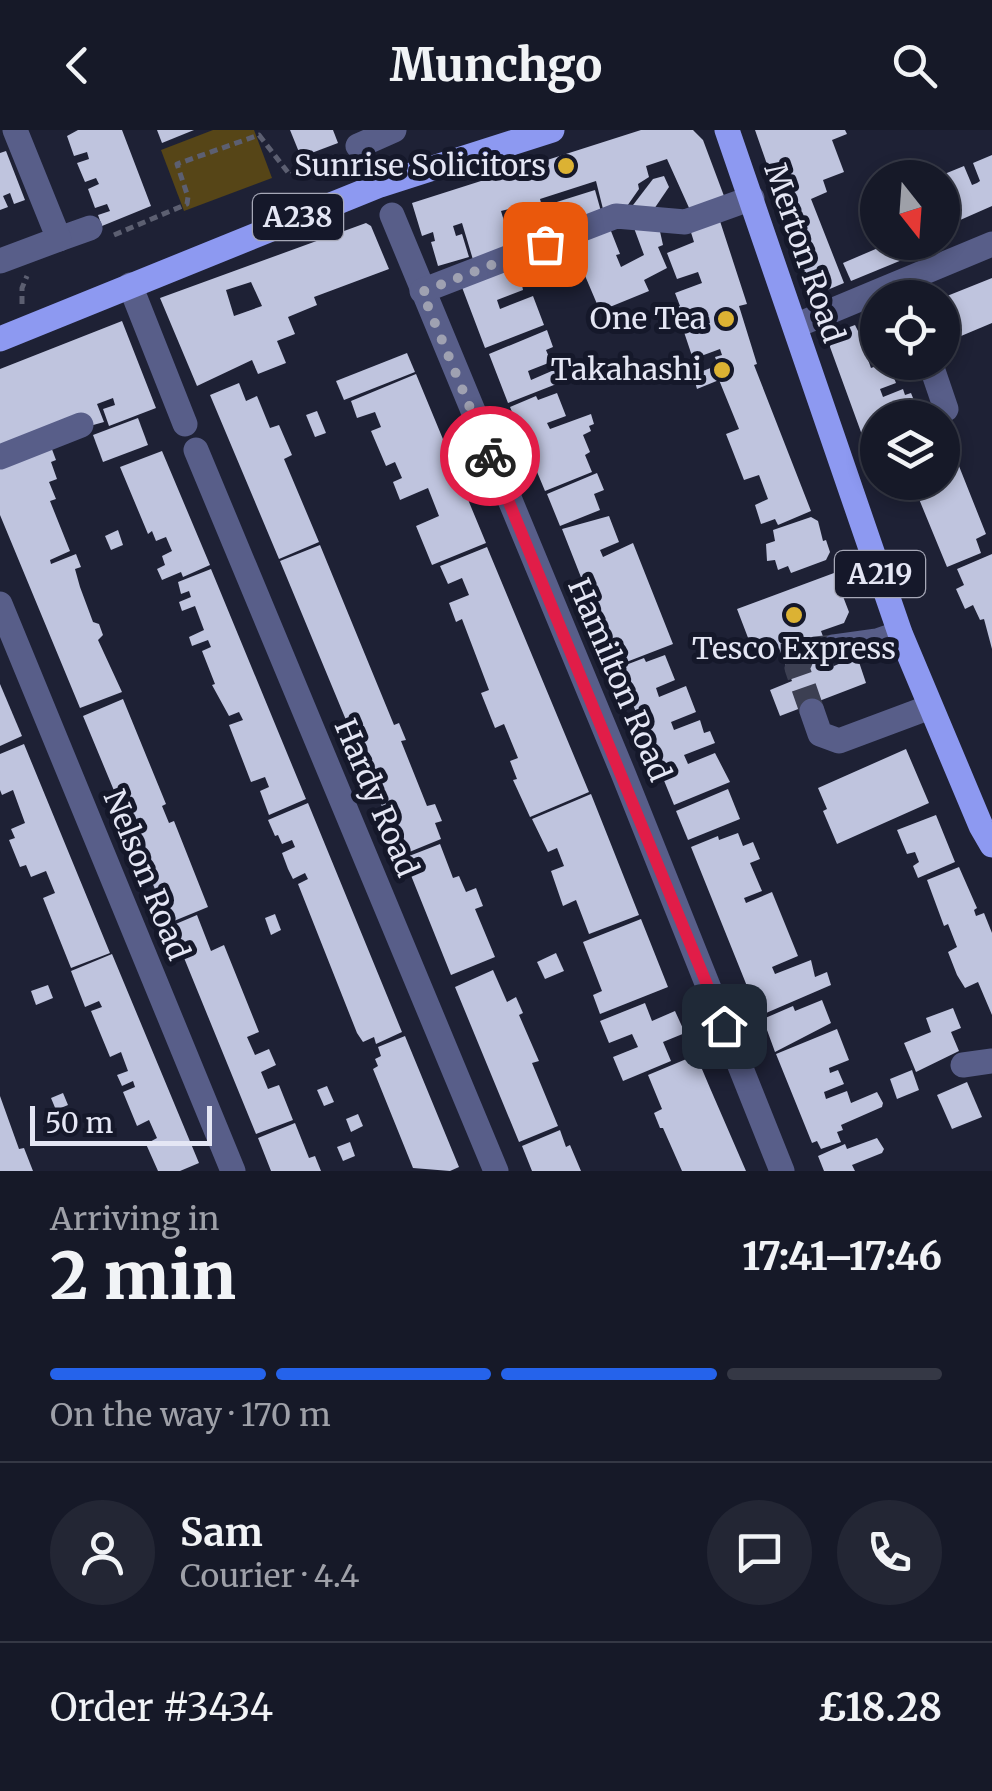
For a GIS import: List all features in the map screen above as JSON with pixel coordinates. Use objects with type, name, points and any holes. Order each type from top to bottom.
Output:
[{"type":"main road","name":"A238","points":[[0,339],[380,185],[552,130]]},
{"type":"main road","name":"Merton Road","points":[[728,130],[900,633],[992,846]]},
{"type":"street","points":[[16,130],[60,239]]},
{"type":"street","points":[[348,151],[390,130]]},
{"type":"street","points":[[422,292],[616,216],[684,222],[752,198]]},
{"type":"street","name":"Hamilton Road","points":[[392,216],[623,773],[782,1171]]},
{"type":"street","points":[[0,261],[60,239],[95,234]]},
{"type":"street","points":[[923,280],[992,244]]},
{"type":"street","points":[[130,285],[185,424]]},
{"type":"street","points":[[795,326],[860,304]]},
{"type":"street","points":[[0,457],[81,425]]},
{"type":"street","name":"Hardy Road","points":[[196,450],[496,1171]]},
{"type":"street","name":"Nelson Road","points":[[0,604],[234,1171]]},
{"type":"street","points":[[834,647],[877,641],[900,633]]},
{"type":"street","points":[[812,711],[820,734],[839,741],[930,708]]},
{"type":"street","points":[[963,1065],[992,1061]]},
{"type":"path","points":[[95,234],[188,204],[177,164],[259,135],[290,174],[348,151]]},
{"type":"shaded area","points":[[213,130],[254,130],[272,178],[184,211],[161,150]]},
{"type":"building","points":[[78,130],[122,130],[151,206],[102,226],[98,215],[110,211],[107,204],[95,208],[88,189],[99,184],[96,178],[85,182],[77,163],[89,159],[87,152],[74,156],[67,136]]},
{"type":"building","points":[[157,130],[194,130],[162,143]]},
{"type":"building","points":[[290,130],[333,130],[338,143],[301,157]]},
{"type":"building","points":[[641,130],[693,130],[703,140],[724,196],[690,210],[667,159],[646,166],[649,177],[638,184],[639,189],[625,209],[604,213],[596,181],[540,199],[550,235],[521,245],[509,209],[501,211],[512,248],[474,263],[462,223],[453,226],[456,236],[462,234],[469,257],[438,266],[431,242],[435,241],[433,232],[422,236],[412,203]]},
{"type":"building","points":[[755,130],[845,130],[847,134],[832,140],[844,172],[823,180],[827,192],[811,199],[844,283],[813,296]]},
{"type":"building","points":[[6,151],[25,200],[14,204],[10,193],[3,196],[8,207],[0,210],[0,153]]},
{"type":"building","points":[[992,155],[992,206],[960,220],[960,168],[964,166],[972,185],[980,181],[973,163]]},
{"type":"building","points":[[664,176],[669,187],[652,212],[630,209],[653,179]]},
{"type":"building","points":[[595,190],[602,215],[552,233],[544,206]]},
{"type":"building","points":[[718,215],[747,304],[739,306],[757,364],[754,365],[811,511],[778,525],[775,519],[761,524],[755,505],[768,499],[759,475],[744,480],[726,434],[739,429],[719,380],[697,389],[693,375],[718,365],[715,357],[722,355],[720,349],[693,359],[684,332],[710,323],[709,317],[680,327],[673,308],[680,306],[675,293],[702,283],[698,272],[677,279],[667,253],[694,242],[689,226]]},
{"type":"building","points":[[366,223],[371,226],[389,269],[314,297],[317,305],[288,317],[295,334],[277,341],[286,363],[258,374],[252,360],[197,386],[160,298]],"holes":[[[251,282],[262,306],[234,316],[226,290]]]},
{"type":"building","points":[[609,226],[621,267],[644,255],[634,228],[659,227],[663,245],[658,247],[667,268],[644,280],[649,291],[600,311],[572,245]]},
{"type":"building","points":[[569,241],[581,271],[567,277],[560,261],[540,270],[534,255]]},
{"type":"building","points":[[860,256],[860,260],[902,260],[851,281],[843,263]]},
{"type":"building","points":[[517,261],[523,290],[497,300],[500,309],[533,296],[544,325],[485,348],[460,282]]},
{"type":"building","points":[[992,278],[992,323],[960,336],[960,291]]},
{"type":"building","points":[[122,321],[156,408],[109,426],[103,409],[115,405],[113,398],[97,404],[104,422],[0,451],[0,369]]},
{"type":"building","points":[[855,325],[860,330],[860,380],[895,380],[896,383],[880,389],[883,397],[903,389],[914,400],[860,400],[860,429],[826,336]]},
{"type":"building","points":[[547,330],[553,347],[546,350],[551,362],[528,371],[531,380],[554,370],[559,383],[508,403],[489,354]]},
{"type":"building","points":[[407,353],[415,372],[344,400],[336,381]]},
{"type":"building","points":[[416,374],[486,543],[432,565],[416,526],[439,516],[428,488],[400,500],[393,482],[402,478],[395,462],[386,466],[371,431],[381,427],[375,412],[357,418],[351,401]]},
{"type":"building","points":[[239,383],[246,401],[257,396],[270,428],[279,425],[292,455],[284,459],[319,542],[279,559],[210,395]]},
{"type":"building","points":[[557,393],[566,416],[547,423],[550,429],[591,414],[594,424],[583,435],[592,472],[545,491],[510,407],[536,396],[538,400]]},
{"type":"building","points":[[317,411],[326,433],[315,437],[306,415]]},
{"type":"building","points":[[138,418],[148,445],[103,462],[93,435]]},
{"type":"building","points":[[50,444],[57,479],[49,482],[56,499],[50,501],[70,551],[50,560],[51,564],[76,554],[81,567],[75,569],[80,587],[93,622],[99,624],[103,635],[98,640],[122,692],[80,708],[0,515],[0,464]]},
{"type":"building","points":[[162,451],[210,565],[183,577],[181,572],[162,580],[157,569],[165,565],[162,556],[172,551],[166,537],[156,541],[152,531],[148,534],[120,467]]},
{"type":"building","points":[[960,469],[986,534],[976,539],[981,553],[947,567],[919,500],[960,500]]},
{"type":"building","points":[[597,473],[604,490],[594,494],[600,510],[560,526],[547,494]]},
{"type":"building","points":[[609,516],[619,542],[600,550],[603,557],[633,543],[673,644],[616,666],[562,529]]},
{"type":"building","points":[[811,517],[818,521],[823,541],[826,540],[830,552],[826,560],[791,573],[788,566],[778,570],[775,560],[767,561],[766,544],[775,541],[773,530]]},
{"type":"building","points":[[118,530],[123,545],[111,550],[105,536]]},
{"type":"building","points":[[320,545],[394,725],[399,723],[406,740],[401,741],[427,806],[435,804],[442,821],[435,823],[441,839],[402,855],[280,561]]},
{"type":"building","points":[[487,547],[589,792],[530,817],[513,780],[517,779],[510,761],[518,758],[504,724],[495,728],[481,693],[489,690],[462,619],[456,622],[449,603],[469,595],[462,578],[448,584],[440,566]]},
{"type":"building","points":[[992,554],[992,649],[984,619],[980,620],[973,605],[965,609],[956,589],[964,585],[957,569]]},
{"type":"building","points":[[211,569],[306,799],[269,815],[260,791],[269,787],[265,777],[251,782],[229,725],[243,720],[239,712],[229,716],[212,685],[215,684],[202,651],[211,647],[208,640],[192,646],[189,637],[204,630],[195,606],[182,611],[179,602],[191,597],[189,591],[181,594],[178,582]]},
{"type":"building","points":[[834,573],[849,612],[844,623],[821,631],[834,666],[857,656],[866,683],[780,716],[770,690],[792,681],[779,648],[755,656],[737,609]]},
{"type":"building","points":[[665,655],[675,680],[656,688],[659,697],[686,686],[696,712],[671,722],[674,730],[700,720],[704,733],[710,731],[715,743],[684,755],[688,764],[715,753],[730,782],[674,805],[618,668]]},
{"type":"building","points":[[0,684],[22,736],[0,746]]},
{"type":"building","points":[[123,699],[166,804],[162,806],[169,823],[174,821],[208,907],[169,923],[83,716]]},
{"type":"building","points":[[24,744],[110,953],[71,968],[43,898],[55,893],[46,871],[31,877],[26,865],[20,867],[9,840],[15,838],[11,829],[25,823],[13,790],[2,795],[0,790],[0,754]]},
{"type":"building","points":[[906,749],[929,803],[837,844],[818,788]]},
{"type":"building","points":[[728,789],[740,819],[688,840],[676,811]]},
{"type":"building","points":[[591,794],[639,915],[589,934],[576,900],[563,906],[551,871],[564,866],[557,848],[548,852],[532,819]]},
{"type":"building","points":[[308,803],[402,1032],[376,1044],[374,1037],[363,1042],[357,1033],[298,884],[308,879],[305,873],[293,879],[288,869],[282,853],[295,847],[292,840],[282,844],[268,820]]},
{"type":"building","points":[[936,815],[955,862],[918,878],[913,866],[919,862],[915,852],[907,854],[897,830]]},
{"type":"building","points":[[738,833],[743,846],[753,842],[760,859],[750,863],[762,891],[744,898],[746,903],[772,892],[798,956],[772,967],[775,974],[811,960],[815,977],[827,972],[831,985],[759,1016],[691,847]]},
{"type":"building","points":[[440,844],[453,878],[459,876],[466,892],[476,888],[483,906],[475,909],[495,957],[451,975],[404,858]]},
{"type":"building","points":[[959,867],[977,908],[976,916],[984,913],[992,933],[992,1015],[978,982],[965,988],[957,975],[948,952],[957,947],[948,924],[944,926],[927,880]]},
{"type":"building","points":[[275,914],[281,930],[271,935],[265,918]]},
{"type":"building","points":[[197,915],[211,951],[224,945],[259,1032],[247,1037],[255,1055],[269,1049],[276,1065],[261,1072],[268,1089],[279,1085],[293,1120],[256,1134],[171,926]]},
{"type":"building","points":[[641,919],[668,987],[600,1014],[593,995],[602,991],[583,942]]},
{"type":"building","points":[[556,953],[564,971],[545,979],[537,962]]},
{"type":"building","points":[[112,954],[199,1163],[180,1171],[158,1171],[146,1144],[157,1138],[149,1120],[137,1126],[123,1092],[135,1087],[133,1081],[122,1086],[117,1075],[128,1071],[121,1052],[110,1057],[91,1011],[102,1007],[99,1001],[85,1007],[71,971]]},
{"type":"building","points":[[493,970],[507,1002],[516,997],[523,1013],[519,1015],[539,1061],[532,1063],[558,1126],[519,1142],[455,987]]},
{"type":"building","points":[[48,985],[53,998],[36,1005],[31,991]]},
{"type":"building","points":[[822,1000],[831,1023],[775,1052],[763,1019],[793,1006],[795,1011]]},
{"type":"building","points":[[645,1003],[652,1021],[675,1011],[685,1033],[663,1042],[671,1061],[623,1081],[613,1057],[638,1047],[632,1034],[609,1043],[600,1021]]},
{"type":"building","points":[[953,1008],[961,1028],[951,1032],[959,1051],[916,1072],[904,1043],[931,1032],[926,1018]]},
{"type":"building","points":[[837,1029],[849,1060],[829,1068],[830,1073],[838,1070],[844,1084],[824,1092],[826,1099],[847,1091],[851,1103],[877,1092],[883,1103],[882,1107],[841,1125],[843,1130],[837,1132],[841,1142],[821,1149],[817,1141],[812,1143],[776,1054]]},
{"type":"building","points":[[405,1036],[459,1167],[450,1171],[413,1168],[373,1069],[378,1066],[375,1059],[381,1056],[378,1047]]},
{"type":"building","points":[[696,1055],[746,1171],[682,1171],[660,1128],[654,1113],[662,1109],[648,1075]]},
{"type":"building","points":[[912,1070],[919,1090],[897,1099],[890,1079]]},
{"type":"building","points":[[967,1082],[982,1117],[952,1129],[937,1095]]},
{"type":"building","points":[[327,1086],[334,1102],[324,1106],[317,1090]]},
{"type":"building","points":[[63,1093],[68,1105],[56,1110],[51,1098]]},
{"type":"building","points":[[0,1096],[19,1149],[24,1148],[33,1171],[0,1171]]},
{"type":"building","points":[[358,1114],[363,1126],[351,1132],[346,1119]]},
{"type":"building","points":[[295,1123],[309,1158],[315,1156],[321,1171],[271,1171],[258,1138]]},
{"type":"building","points":[[560,1130],[581,1171],[532,1171],[522,1146]]},
{"type":"building","points":[[877,1138],[884,1149],[882,1153],[852,1165],[855,1171],[824,1171],[818,1156],[845,1144],[847,1149]]},
{"type":"building","points":[[350,1142],[355,1156],[343,1161],[337,1147]]},
{"type":"tunnel","points":[[812,711],[797,668],[805,650],[834,647]]},
{"type":"way so far","points":[[490,456],[422,292],[545,244]]},
{"type":"place","name":"Sunrise Solicitors","points":[[566,166]]},
{"type":"place","name":"One Tea","points":[[726,319]]},
{"type":"place","name":"Takahashi","points":[[722,370]]},
{"type":"place","name":"Tesco Express","points":[[794,615]]},
{"type":"route","points":[[490,456],[724,1026]]}]
